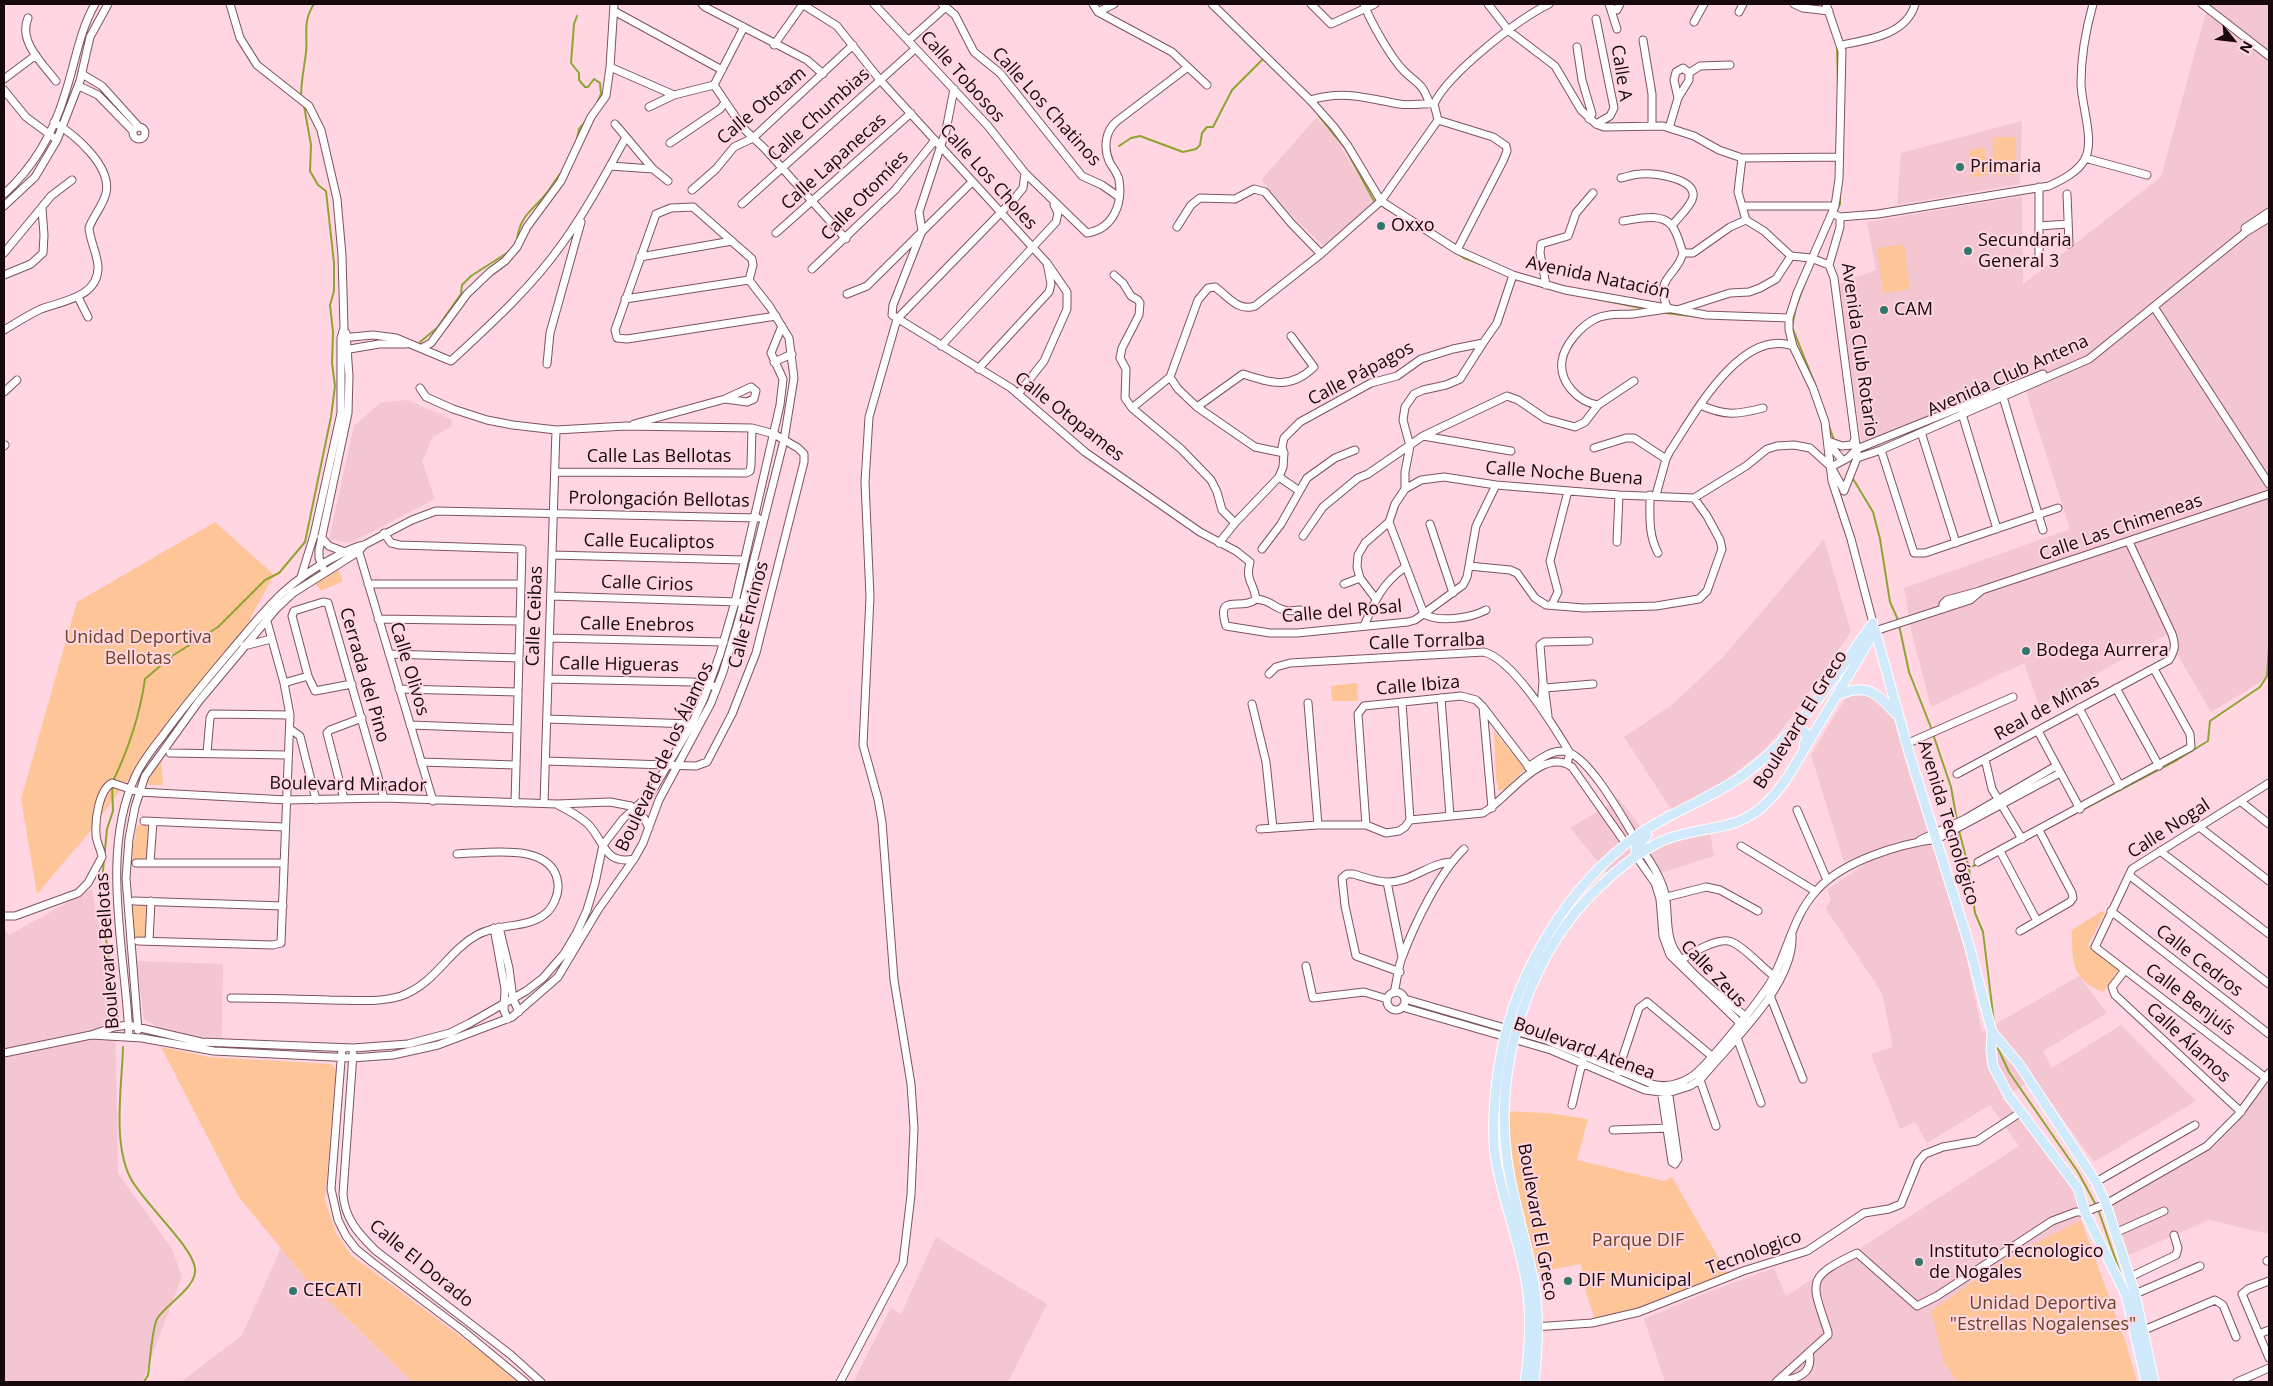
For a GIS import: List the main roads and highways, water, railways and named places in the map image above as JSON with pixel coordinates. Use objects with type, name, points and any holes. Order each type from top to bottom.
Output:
[{"type":"main road","name":"Boulevard El Greco","points":[[1525,1382],[1534,1327],[1526,1280],[1496,1159],[1493,1116],[1505,1032],[1537,954],[1571,900],[1626,844],[1673,815],[1719,791],[1746,773],[1794,729],[1874,627]]},
{"type":"main road","name":"Boulevard El Greco","points":[[1534,1382],[1532,1274],[1507,1159],[1506,1091],[1516,1034],[1541,968],[1573,916],[1599,887],[1638,852],[1685,833],[1728,825],[1751,816],[1777,794],[1838,696],[1874,627]]},
{"type":"main road","name":"Avenida Tecnológico","points":[[1874,627],[1906,744],[1958,906],[1992,1032],[1990,1050],[1993,1066],[2009,1096],[2074,1182],[2126,1296],[2133,1319],[2146,1382]]},
{"type":"main road","points":[[1825,690],[1838,696],[1859,688],[1874,692],[1899,717]]},
{"type":"main road","points":[[1794,729],[1802,730],[1807,736],[1796,759],[1797,762]]},
{"type":"main road","points":[[1609,860],[1638,852],[1643,838],[1673,815]]},
{"type":"main road","name":"Avenida Tecnológico","points":[[1992,1032],[2008,1050],[2096,1182],[2116,1233],[2135,1294],[2154,1382]]},
{"type":"main road","points":[[1993,1066],[1999,1052],[2008,1050]]},
{"type":"waterway","points":[[301,97],[307,23],[314,4]]},
{"type":"waterway","points":[[577,16],[574,24],[571,63],[579,73],[579,80],[585,87],[588,87],[594,79],[600,83],[601,94],[597,103]]},
{"type":"waterway","points":[[1244,40],[1287,82]]},
{"type":"waterway","points":[[1837,45],[1838,87]]},
{"type":"waterway","points":[[1119,146],[1131,138],[1140,136],[1183,152],[1196,149],[1200,145],[1202,133],[1207,127],[1213,127],[1232,90],[1263,59]]},
{"type":"waterway","points":[[113,781],[133,731],[145,679],[172,656],[218,627],[265,580],[279,573],[305,542],[331,417],[335,386],[332,363],[333,332],[330,305],[334,291],[334,263],[326,191],[318,185],[310,171],[311,145],[304,106]]},
{"type":"waterway","points":[[1319,116],[1345,148],[1374,201],[1464,258],[1480,264]]},
{"type":"waterway","points":[[577,139],[579,129],[587,120]]},
{"type":"waterway","points":[[517,239],[524,218],[546,194],[562,172]]},
{"type":"waterway","points":[[1836,212],[1840,204],[1840,195]]},
{"type":"waterway","points":[[420,342],[437,328],[461,294],[462,285],[471,276],[510,251]]},
{"type":"waterway","points":[[1807,278],[1796,307],[1792,327],[1815,384]]},
{"type":"waterway","points":[[1536,285],[1558,291]]},
{"type":"waterway","points":[[1587,297],[1646,309]]},
{"type":"waterway","points":[[1665,313],[1708,318]]},
{"type":"waterway","points":[[1829,426],[1834,440]]},
{"type":"waterway","points":[[1852,477],[1873,512],[1880,539],[1890,602],[1898,620]]},
{"type":"waterway","points":[[1899,625],[1909,672],[1932,730]]},
{"type":"waterway","points":[[2042,831],[2177,760],[2208,741],[2210,721],[2260,687],[2267,676],[2269,648]]},
{"type":"waterway","points":[[1933,734],[1951,787],[1957,821]]},
{"type":"waterway","points":[[112,785],[113,811],[107,829],[100,901],[118,1016]]},
{"type":"waterway","points":[[1959,831],[1969,868],[1975,913],[1983,932],[1994,1022]]},
{"type":"waterway","points":[[1969,868],[1978,864]]},
{"type":"waterway","points":[[1996,1044],[2009,1072],[2078,1172],[2096,1205]]},
{"type":"waterway","points":[[123,1047],[119,1114],[125,1165],[137,1189],[177,1236],[192,1259],[195,1268],[195,1275],[186,1289],[157,1319],[152,1338],[148,1375],[144,1382]]},
{"type":"waterway","points":[[2098,1209],[2122,1278]]},
{"type":"place","name":"Primaria","points":[[1960,167]]},
{"type":"place","name":"Oxxo","points":[[1381,226]]},
{"type":"place","name":"Secundaria General 3","points":[[1968,251]]},
{"type":"place","name":"CAM","points":[[1884,310]]},
{"type":"place","name":"Bodega Aurrera","points":[[2026,651]]},
{"type":"place","name":"Instituto Tecnologico de Nogales","points":[[1919,1262]]},
{"type":"place","name":"DIF Municipal","points":[[1568,1281]]},
{"type":"place","name":"CECATI","points":[[293,1291]]},
{"type":"park label","name":"Unidad Deportiva Bellotas","points":[[138,648]]},
{"type":"park label","name":"Parque DIF","points":[[1638,1241]]},
{"type":"park label","name":"Unidad Deportiva \"Estrellas Nogalenses\"","points":[[2043,1314]]}]
